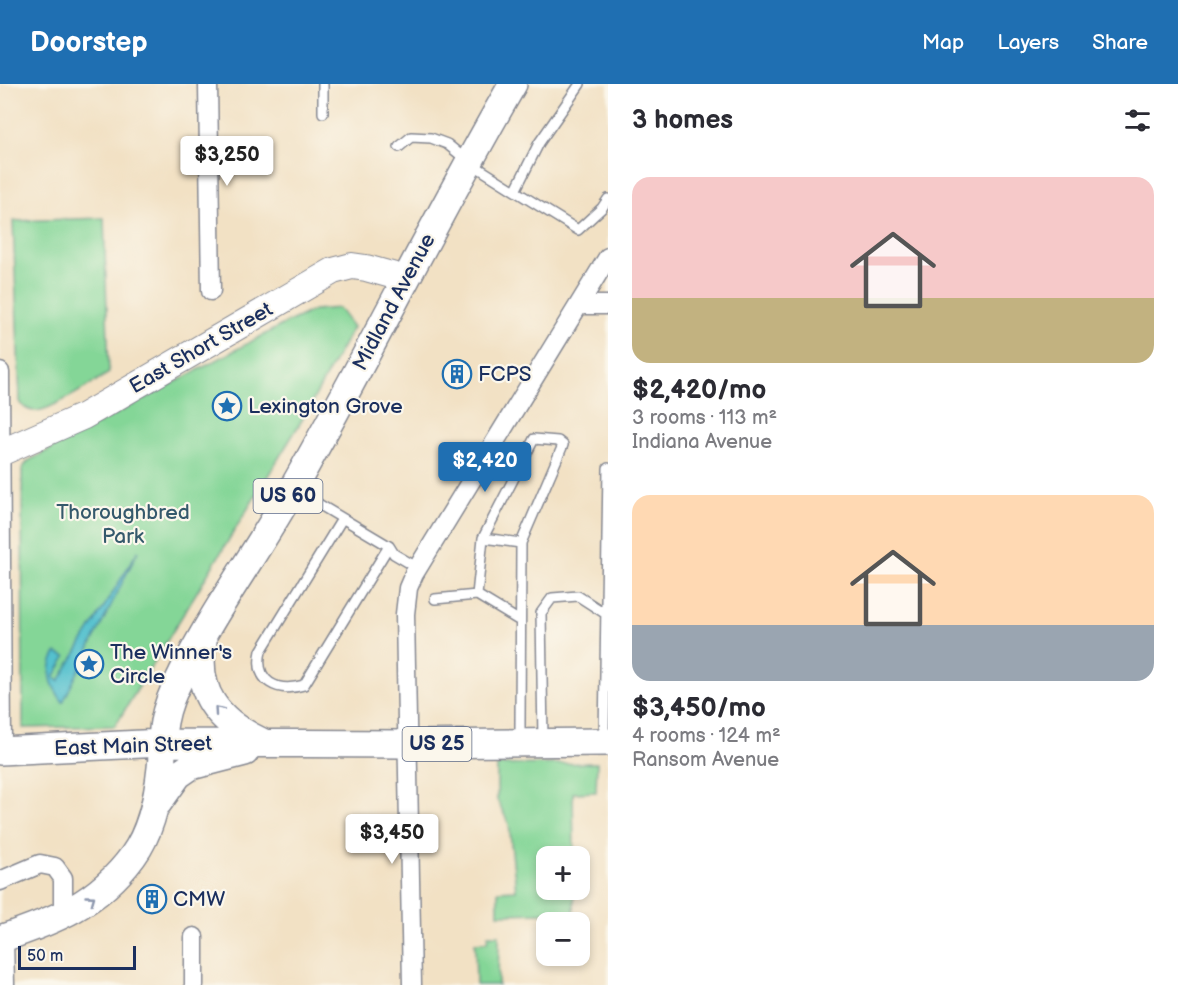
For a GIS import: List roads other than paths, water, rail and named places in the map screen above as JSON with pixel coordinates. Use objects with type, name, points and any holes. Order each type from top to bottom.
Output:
[{"type":"main road","name":"Midland Avenue","points":[[152,812],[161,769],[164,721],[172,694],[205,631],[293,489],[405,279],[513,84]]},
{"type":"main road","name":"East Short Street","points":[[1,453],[84,416],[333,272],[352,267],[366,268],[405,279]]},
{"type":"main road","name":"East Main Street","points":[[205,631],[201,653],[201,673],[212,705],[244,734],[265,744]]},
{"type":"main road","name":"East Main Street","points":[[1,751],[162,743],[606,742]]},
{"type":"main road","points":[[2,939],[63,916],[91,898],[119,874],[135,854],[146,832],[152,812],[178,775],[191,766],[237,755],[265,744]]},
{"type":"street","points":[[208,84],[211,291]]},
{"type":"street","points":[[412,985],[405,614],[408,588],[608,256]]},
{"type":"street","points":[[579,305],[608,304]]},
{"type":"street","points":[[0,372],[1,751]]},
{"type":"street","points":[[0,882],[40,864],[55,867],[63,878],[63,916]]},
{"type":"street","points":[[194,937],[194,985]]},
{"type":"street","points":[[2,939],[5,985]]},
{"type":"lane","points":[[322,84],[323,113]]},
{"type":"lane","points":[[515,191],[539,143],[580,84]]},
{"type":"lane","points":[[399,147],[411,137],[431,138],[447,144],[469,162],[578,230],[602,208],[608,199]]},
{"type":"lane","points":[[477,595],[483,538],[534,439],[558,441],[563,445],[520,543],[520,621],[531,743]]},
{"type":"lane","points":[[606,742],[608,468]]},
{"type":"lane","points":[[293,489],[389,546],[394,554],[418,568]]},
{"type":"lane","points":[[342,519],[261,651],[259,662],[261,673],[268,682],[278,687],[304,685],[389,546]]},
{"type":"lane","points":[[483,538],[520,543]]},
{"type":"lane","points":[[435,599],[477,595],[520,621]]},
{"type":"lane","points":[[531,743],[541,613],[552,598],[579,596],[606,614]]},
{"type":"water","points":[[138,551],[63,702],[55,690],[50,672],[56,653],[66,657],[54,677],[59,681]]},
{"type":"place","name":"FCPS","points":[[457,374]]},
{"type":"place","name":"Lexington Grove","points":[[227,406]]},
{"type":"place","name":"The Winner's Circle","points":[[89,664]]},
{"type":"place","name":"CMW","points":[[152,899]]},
{"type":"park label","name":"Thoroughbred Park","points":[[123,524]]}]
